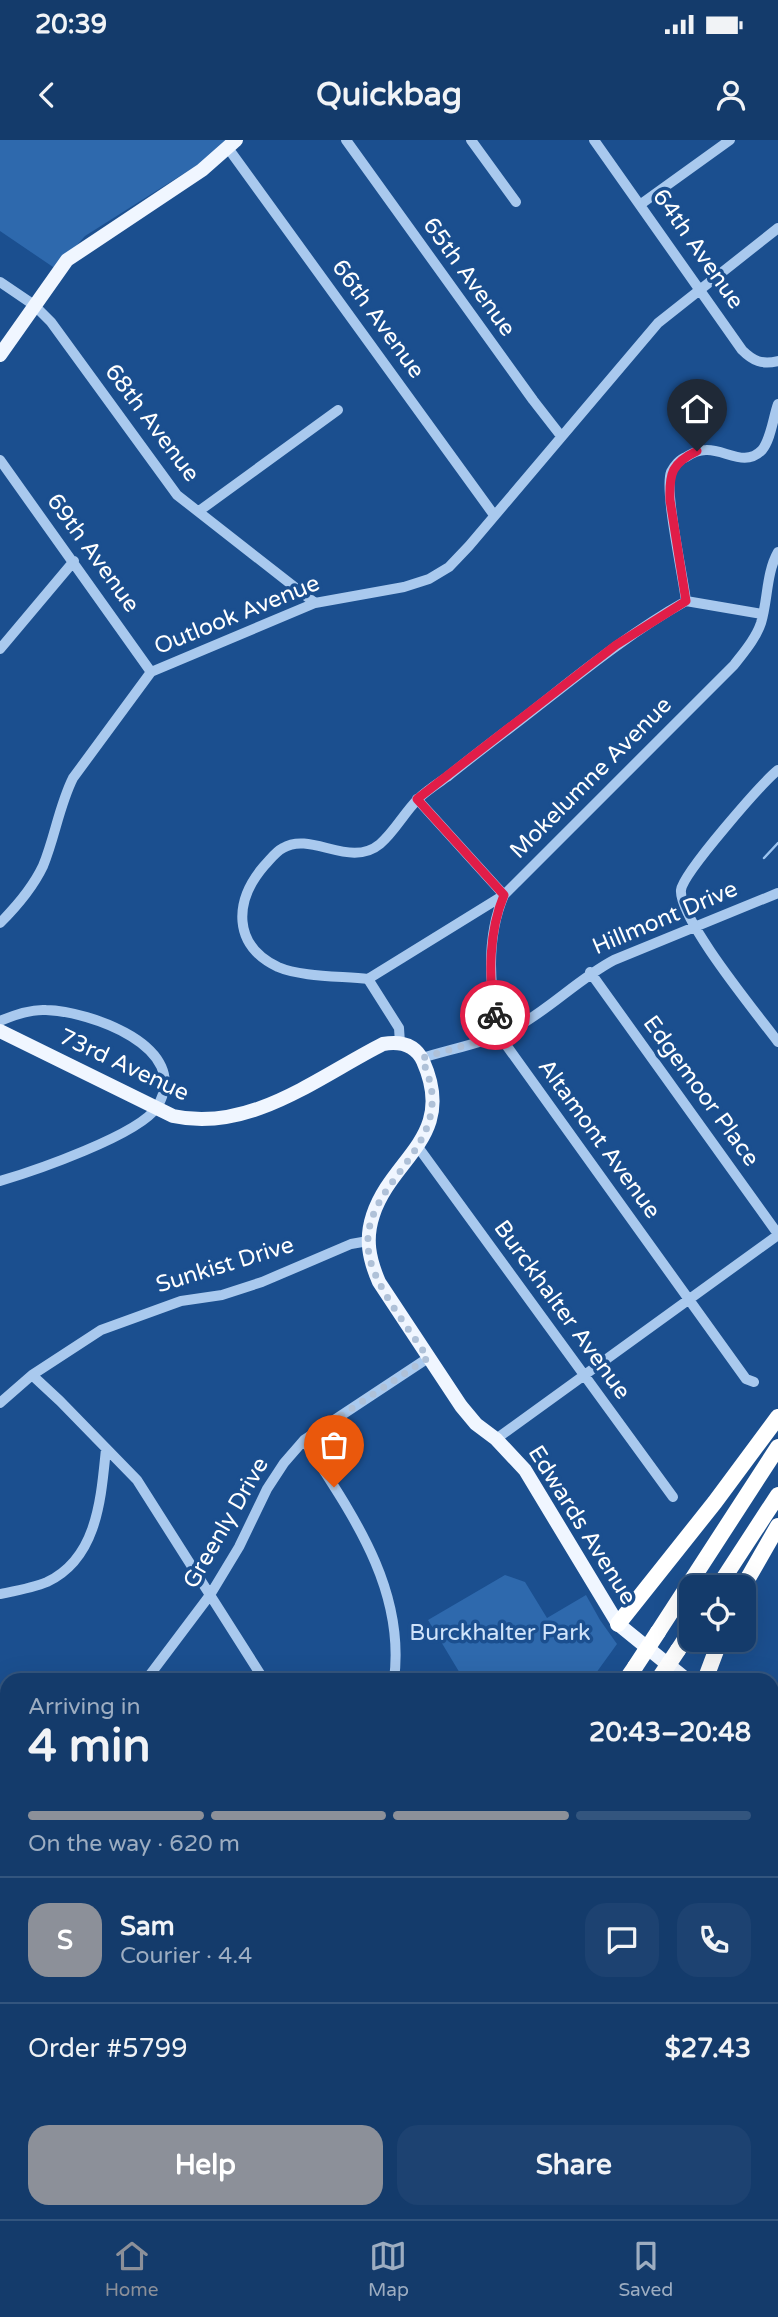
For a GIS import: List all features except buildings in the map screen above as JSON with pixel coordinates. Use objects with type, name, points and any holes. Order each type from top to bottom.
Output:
[{"type":"highway","points":[[618,1624],[715,1502],[778,1417]]},
{"type":"highway","points":[[632,1673],[778,1447]]},
{"type":"highway","points":[[726,1575],[778,1495]]},
{"type":"highway","points":[[750,1575],[778,1526]]},
{"type":"highway","points":[[663,1673],[679,1648]]},
{"type":"highway","points":[[708,1673],[716,1652]]},
{"type":"main road","points":[[0,355],[67,261],[202,170],[232,144]]},
{"type":"main road","name":"73rd Avenue","points":[[0,1031],[173,1116],[206,1121],[229,1117],[283,1099],[383,1044],[400,1043]]},
{"type":"main road","points":[[368,1241],[381,1196],[418,1147],[431,1112],[429,1077],[422,1058],[409,1045],[400,1043]]},
{"type":"main road","name":"Edwards Avenue","points":[[368,1241],[372,1265],[379,1282],[428,1358],[475,1424],[496,1439],[524,1470],[618,1624],[678,1673]]},
{"type":"street","name":"65th Avenue","points":[[346,140],[561,436]]},
{"type":"street","points":[[471,140],[516,202]]},
{"type":"street","name":"64th Avenue","points":[[594,140],[742,349],[752,360],[764,363],[778,361]]},
{"type":"street","points":[[641,204],[730,140]]},
{"type":"street","name":"66th Avenue","points":[[232,144],[494,515]]},
{"type":"street","name":"Outlook Avenue","points":[[2,916],[33,884],[42,868],[73,778],[151,672],[315,603],[404,587],[429,579],[449,567],[658,323],[778,228]]},
{"type":"street","name":"68th Avenue","points":[[0,282],[34,305],[65,340],[177,495],[315,603]]},
{"type":"street","points":[[686,601],[670,500],[671,472],[681,458],[697,451],[708,449],[738,458],[755,455],[762,449],[778,404]]},
{"type":"street","points":[[199,511],[338,410]]},
{"type":"street","name":"69th Avenue","points":[[0,460],[151,672]]},
{"type":"street","name":"Mokelumne Avenue","points":[[368,979],[504,895],[734,665],[761,624],[770,573],[778,552]]},
{"type":"street","points":[[0,649],[74,561]]},
{"type":"street","points":[[400,1043],[399,1028],[368,979],[290,971],[267,960],[250,943],[242,924],[243,901],[259,873],[283,847],[303,844],[344,853],[374,849],[384,841],[417,799],[616,645],[686,601],[762,614]]},
{"type":"street","points":[[778,770],[764,782],[684,880],[681,889],[681,897],[695,928],[778,1042]]},
{"type":"street","points":[[417,799],[504,895]]},
{"type":"street","name":"Hillmont Drive","points":[[422,1058],[499,1035],[535,1015],[590,972],[628,953],[778,893]]},
{"type":"street","name":"Altamont Avenue","points":[[504,895],[495,922],[490,972],[499,1035],[746,1379],[754,1382]]},
{"type":"street","name":"Edgemoor Place","points":[[590,972],[778,1235]]},
{"type":"street","points":[[0,1021],[33,1010],[89,1018],[129,1034],[156,1057],[163,1068],[165,1078],[156,1108],[142,1121],[90,1149],[35,1171],[0,1181]]},
{"type":"street","name":"Burckhalter Avenue","points":[[418,1147],[673,1497]]},
{"type":"street","points":[[496,1439],[778,1235]]},
{"type":"street","name":"Sunkist Drive","points":[[0,1403],[32,1375],[101,1331],[181,1301],[222,1295],[262,1282],[351,1244],[368,1241]]},
{"type":"street","name":"Greenly Drive","points":[[151,1673],[210,1595],[239,1547],[267,1489],[284,1463],[304,1440],[428,1358]]},
{"type":"street","points":[[32,1375],[136,1480],[260,1673]]},
{"type":"street","points":[[304,1440],[359,1525],[378,1564],[393,1622],[394,1673]]},
{"type":"street","points":[[0,1594],[47,1582],[66,1570],[82,1553],[98,1509],[106,1449]]},
{"type":"green space","points":[[0,140],[231,140],[221,150],[85,236],[56,269],[0,231]]},
{"type":"green space","name":"Burckhalter Park","points":[[505,1575],[525,1582],[547,1618],[586,1595],[617,1644],[596,1673],[460,1673],[428,1620]]},
{"type":"waterway","points":[[764,858],[778,843]]},
{"type":"way so far","points":[[334,1487],[304,1440],[428,1358],[379,1282],[372,1265],[368,1241],[369,1228],[381,1196],[418,1147],[426,1131],[432,1096],[422,1058],[499,1035],[495,1015]]},
{"type":"route","points":[[495,1015],[490,972],[495,922],[504,895],[417,799],[616,645],[650,621],[686,601],[670,500],[671,472],[681,458],[697,451]]}]
